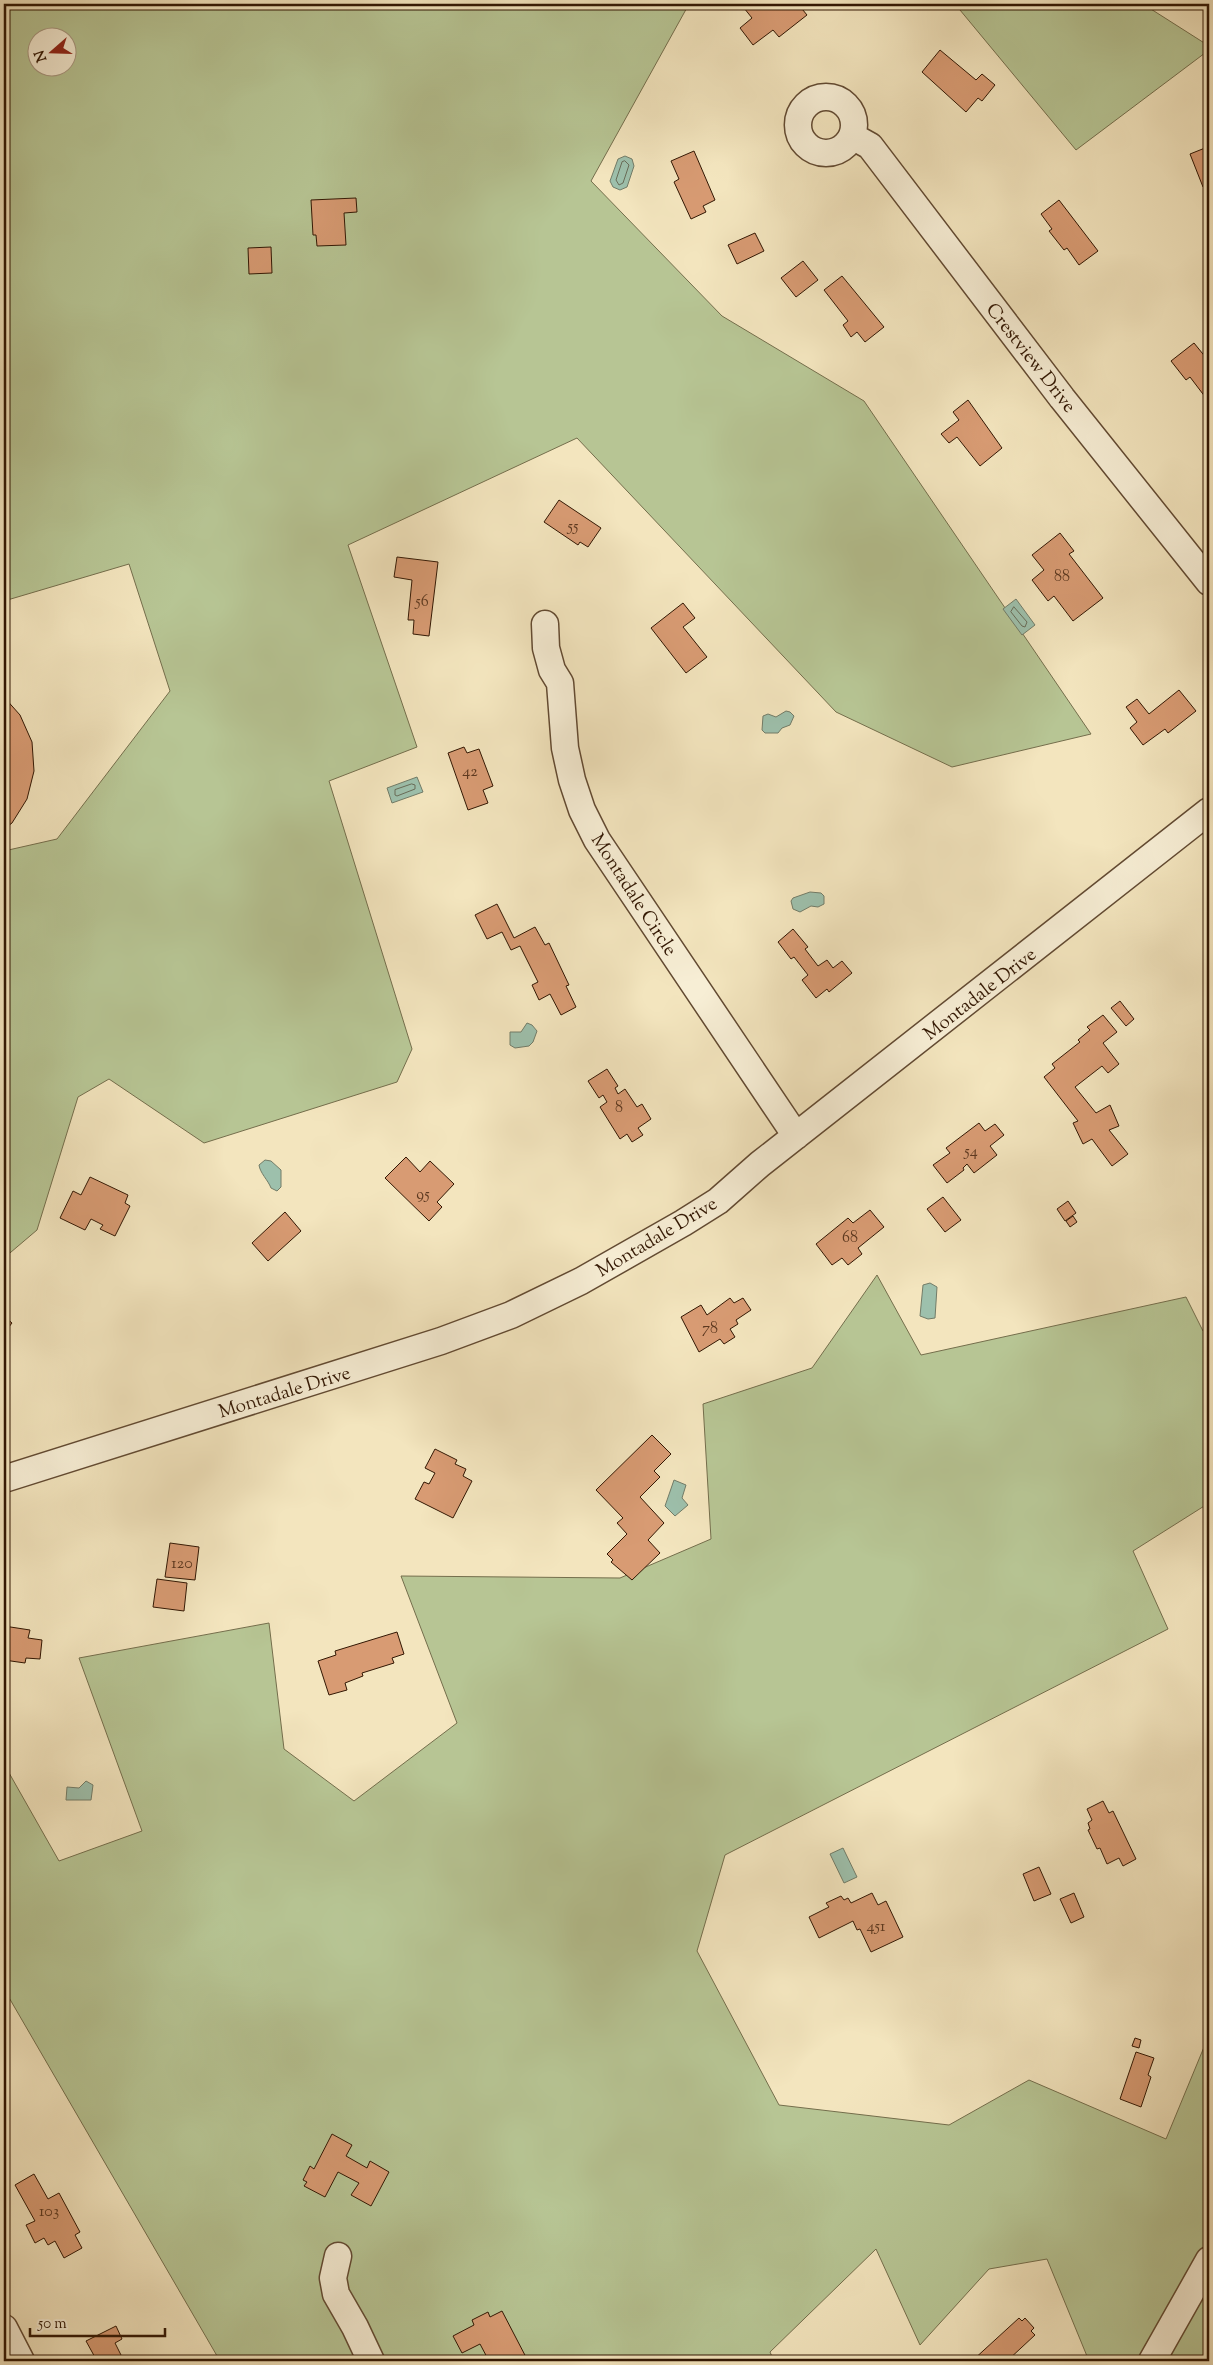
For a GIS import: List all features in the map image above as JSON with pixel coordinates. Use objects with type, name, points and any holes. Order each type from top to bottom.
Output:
[{"type":"street","name":"Crestview Drive","points":[[852,136],[870,146],[1062,398],[1209,582]]},
{"type":"street","name":"Montadale Circle","points":[[545,624],[546,648],[552,670],[560,683],[565,748],[572,780],[582,810],[597,840],[796,1136]]},
{"type":"street","name":"Montadale Drive","points":[[4,1479],[382,1360],[512,1315],[581,1281],[718,1201],[796,1136],[1209,811]]},
{"type":"street","points":[[338,2256],[333,2278],[336,2294],[371,2361]]},
{"type":"street","points":[[1152,2361],[1209,2262]]},
{"type":"street","points":[[4,2328],[22,2361]]},
{"type":"shaded area","points":[[9,4],[689,4],[591,181],[722,316],[864,401],[1091,734],[952,767],[836,712],[577,438],[348,545],[417,747],[329,781],[412,1049],[397,1082],[204,1143],[109,1079],[78,1097],[37,1230],[4,1258],[4,851],[57,839],[170,691],[129,564],[4,601],[4,7]]},
{"type":"shaded area","points":[[955,4],[1143,4],[1209,46],[1209,50],[1076,150]]},
{"type":"shaded area","points":[[877,1275],[921,1355],[1186,1297],[1203,1331],[1209,1329],[1209,1503],[1133,1551],[1168,1629],[725,1855],[697,1951],[779,2105],[949,2125],[1029,2080],[1166,2139],[1209,2035],[1209,2361],[1089,2361],[1047,2259],[989,2269],[920,2345],[876,2249],[770,2352],[774,2361],[220,2361],[4,1989],[4,1764],[59,1861],[142,1831],[79,1658],[269,1623],[284,1749],[354,1801],[457,1723],[401,1576],[620,1578],[711,1539],[703,1404],[812,1368]]},
{"type":"water","points":[[625,156],[632,159],[634,166],[627,187],[620,190],[613,187],[610,181],[618,159]]},
{"type":"water","points":[[1016,599],[1035,625],[1022,635],[1003,609]]},
{"type":"water","points":[[786,711],[794,716],[790,725],[782,728],[778,733],[765,733],[762,730],[763,716],[768,714],[776,717]]},
{"type":"water","points":[[417,777],[423,792],[392,803],[387,788]]},
{"type":"water","points":[[810,892],[821,893],[824,896],[824,904],[818,907],[811,906],[800,912],[793,909],[791,901],[793,898]]},
{"type":"water","points":[[527,1023],[532,1025],[537,1031],[533,1042],[529,1046],[515,1048],[510,1045],[510,1032],[521,1032]]},
{"type":"water","points":[[265,1160],[271,1161],[281,1170],[281,1187],[277,1191],[271,1188],[262,1174],[259,1165]]},
{"type":"water","points":[[930,1283],[937,1287],[935,1318],[928,1319],[920,1316],[923,1285]]},
{"type":"water","points":[[674,1480],[686,1485],[682,1498],[688,1505],[675,1516],[665,1506]]},
{"type":"water","points":[[86,1781],[93,1785],[91,1800],[66,1800],[67,1787],[79,1788]]},
{"type":"water","points":[[843,1848],[857,1877],[844,1883],[830,1854]]},
{"type":"building","points":[[749,4],[798,4],[807,15],[779,37],[773,30],[753,45],[740,28],[752,18],[744,8]]},
{"type":"building","points":[[940,50],[976,80],[982,74],[995,85],[982,101],[978,98],[966,112],[922,72]]},
{"type":"building","points":[[1205,148],[1209,156],[1209,184],[1203,187],[1190,154]]},
{"type":"building","points":[[694,151],[715,200],[703,206],[706,212],[691,219],[674,182],[679,179],[671,161]]},
{"type":"building","points":[[356,198],[357,212],[344,213],[346,245],[317,246],[316,235],[313,235],[311,200]]},
{"type":"building","points":[[1059,200],[1098,251],[1079,265],[1067,248],[1064,250],[1049,231],[1052,229],[1041,214]]},
{"type":"building","points":[[755,233],[764,251],[737,264],[728,245]]},
{"type":"building","points":[[271,247],[272,273],[249,274],[248,248]]},
{"type":"building","points":[[803,261],[818,280],[796,297],[781,278]]},
{"type":"building","points":[[842,276],[884,327],[865,342],[857,332],[851,337],[843,325],[848,321],[824,290]]},
{"type":"building","points":[[1194,343],[1207,359],[1209,358],[1209,402],[1190,377],[1186,380],[1171,361]]},
{"type":"building","points":[[968,400],[1002,448],[980,466],[957,437],[949,443],[941,434],[959,420],[953,412]]},
{"type":"building","points":[[559,500],[601,528],[588,547],[580,542],[578,545],[544,522]]},
{"type":"building","points":[[1060,533],[1074,551],[1069,554],[1103,598],[1073,621],[1054,596],[1048,601],[1032,580],[1044,570],[1032,555]]},
{"type":"building","points":[[397,557],[438,562],[429,636],[413,634],[414,620],[408,620],[412,580],[394,577]]},
{"type":"building","points":[[683,603],[695,618],[683,627],[707,657],[686,673],[651,628]]},
{"type":"building","points":[[1179,690],[1196,711],[1168,733],[1165,729],[1143,745],[1130,728],[1137,722],[1126,707],[1137,699],[1149,714]]},
{"type":"building","points":[[4,697],[20,715],[32,742],[34,771],[27,799],[12,823],[4,829]]},
{"type":"building","points":[[464,747],[467,753],[479,749],[493,786],[483,790],[488,803],[468,810],[448,753]]},
{"type":"building","points":[[497,904],[514,938],[535,927],[545,945],[549,943],[569,985],[566,986],[576,1007],[561,1015],[550,994],[539,1000],[532,985],[538,982],[520,946],[511,950],[502,932],[487,939],[475,915]]},
{"type":"building","points":[[793,929],[808,947],[805,949],[818,966],[827,960],[833,968],[842,961],[852,973],[829,992],[827,989],[816,998],[802,980],[808,975],[794,957],[791,959],[778,942]]},
{"type":"building","points":[[1120,1001],[1134,1019],[1126,1026],[1111,1008]]},
{"type":"building","points":[[1103,1015],[1117,1032],[1103,1043],[1119,1064],[1108,1073],[1102,1066],[1075,1087],[1096,1113],[1110,1105],[1119,1126],[1109,1130],[1128,1154],[1112,1166],[1092,1139],[1083,1144],[1073,1123],[1078,1121],[1044,1077],[1055,1068],[1052,1064],[1080,1042],[1078,1040],[1090,1030],[1087,1027]]},
{"type":"building","points":[[607,1069],[618,1086],[615,1088],[618,1094],[625,1089],[637,1107],[642,1104],[651,1119],[638,1128],[643,1135],[632,1142],[627,1134],[620,1139],[600,1107],[607,1102],[603,1095],[599,1098],[588,1081]]},
{"type":"building","points":[[979,1123],[985,1131],[995,1124],[1004,1135],[990,1146],[997,1155],[974,1173],[967,1164],[963,1168],[964,1170],[947,1183],[933,1165],[950,1153],[946,1148]]},
{"type":"building","points":[[406,1157],[420,1172],[430,1161],[454,1184],[437,1202],[442,1207],[429,1221],[385,1178]]},
{"type":"building","points":[[90,1177],[128,1195],[125,1203],[130,1206],[115,1236],[100,1229],[103,1225],[91,1219],[85,1230],[60,1218],[73,1191],[81,1195]]},
{"type":"building","points":[[943,1197],[961,1220],[945,1232],[927,1209]]},
{"type":"building","points":[[1068,1201],[1076,1213],[1065,1221],[1057,1209]]},
{"type":"building","points":[[870,1210],[884,1227],[858,1248],[862,1254],[848,1265],[842,1258],[832,1265],[816,1244],[848,1218],[853,1223]]},
{"type":"building","points":[[285,1212],[301,1231],[268,1261],[252,1243]]},
{"type":"building","points":[[1073,1216],[1077,1222],[1070,1227],[1066,1221]]},
{"type":"building","points":[[730,1298],[734,1303],[743,1298],[751,1310],[736,1320],[738,1324],[730,1329],[735,1337],[724,1344],[720,1339],[699,1352],[681,1317],[701,1305],[707,1315]]},
{"type":"building","points":[[4,1316],[12,1323],[4,1333]]},
{"type":"building","points":[[652,1435],[671,1454],[654,1471],[660,1477],[640,1497],[664,1523],[648,1540],[660,1553],[632,1580],[611,1562],[613,1560],[607,1554],[627,1534],[617,1523],[623,1518],[596,1490]]},
{"type":"building","points":[[435,1449],[457,1460],[455,1464],[466,1469],[463,1476],[472,1481],[453,1518],[415,1499],[424,1482],[429,1484],[435,1473],[425,1468]]},
{"type":"building","points":[[170,1543],[199,1547],[195,1580],[165,1577]]},
{"type":"building","points":[[157,1579],[187,1583],[184,1611],[153,1607]]},
{"type":"building","points":[[4,1626],[30,1630],[28,1638],[42,1640],[40,1659],[26,1658],[25,1663],[4,1660]]},
{"type":"building","points":[[397,1632],[404,1654],[392,1658],[394,1663],[362,1673],[363,1676],[345,1683],[347,1690],[329,1695],[318,1661],[336,1655],[335,1651]]},
{"type":"building","points":[[1103,1801],[1109,1813],[1113,1811],[1136,1859],[1123,1866],[1119,1858],[1107,1864],[1100,1848],[1097,1849],[1088,1830],[1090,1829],[1088,1823],[1092,1820],[1087,1809]]},
{"type":"building","points":[[1039,1867],[1051,1894],[1034,1901],[1023,1874]]},
{"type":"building","points":[[872,1893],[878,1905],[886,1901],[903,1937],[871,1952],[860,1929],[857,1930],[853,1921],[819,1938],[809,1917],[829,1907],[826,1903],[841,1896],[844,1900],[848,1898],[851,1903]]},
{"type":"building","points":[[1074,1893],[1084,1917],[1071,1923],[1060,1899]]},
{"type":"building","points":[[1135,2038],[1141,2040],[1139,2048],[1132,2046]]},
{"type":"building","points":[[1136,2052],[1154,2058],[1148,2075],[1151,2077],[1141,2107],[1120,2099]]},
{"type":"building","points":[[332,2134],[352,2145],[346,2156],[367,2168],[370,2161],[389,2172],[371,2206],[351,2195],[359,2183],[338,2172],[325,2197],[304,2186],[307,2182],[303,2180],[310,2166],[314,2169]]},
{"type":"building","points":[[34,2174],[48,2199],[59,2193],[80,2232],[75,2235],[82,2248],[64,2258],[55,2241],[48,2245],[44,2238],[35,2243],[26,2225],[35,2221],[15,2185]]},
{"type":"building","points":[[502,2311],[528,2361],[489,2361],[480,2344],[462,2353],[453,2336],[474,2325],[472,2320],[488,2312],[490,2317]]},
{"type":"building","points":[[1019,2318],[1022,2321],[1025,2318],[1034,2328],[1031,2331],[1035,2335],[1007,2361],[972,2361]]},
{"type":"building","points":[[116,2326],[122,2339],[115,2343],[124,2361],[97,2361],[86,2341]]}]
